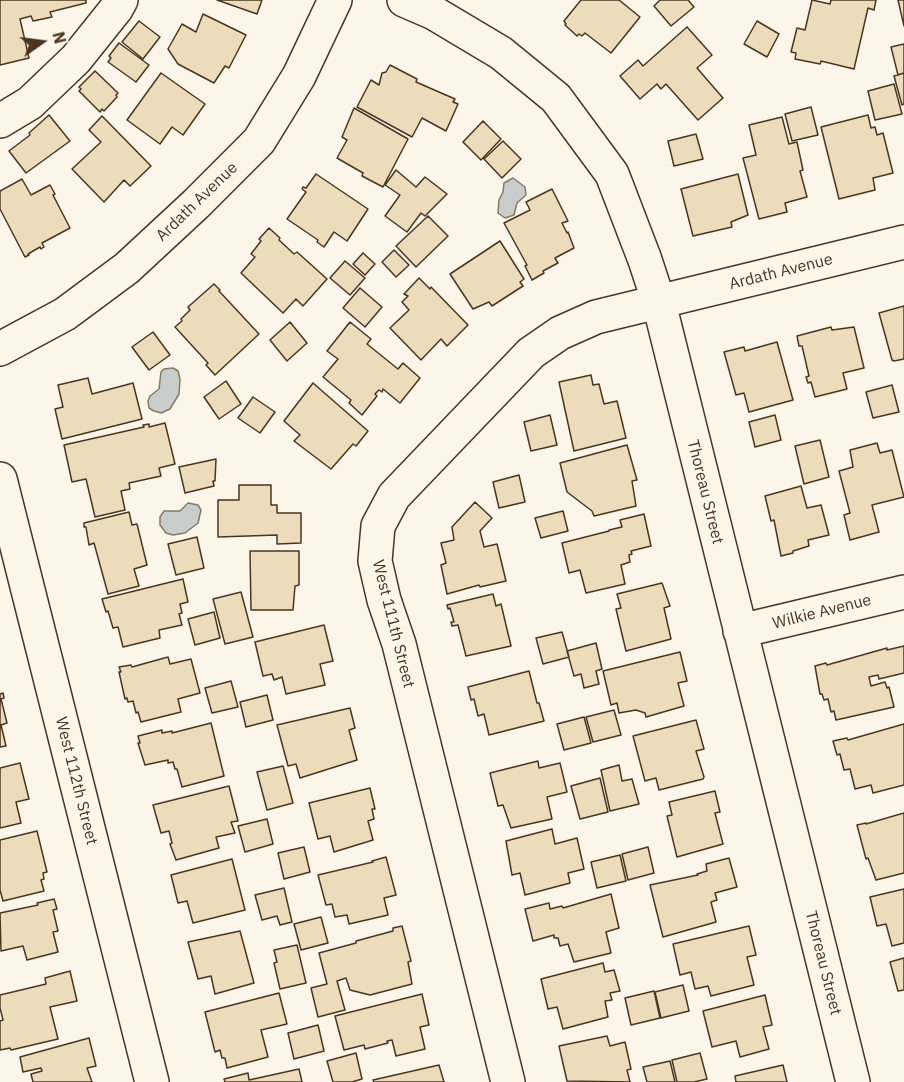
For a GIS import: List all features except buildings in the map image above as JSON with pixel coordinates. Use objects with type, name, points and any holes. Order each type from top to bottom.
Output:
[{"type":"street","points":[[0,122],[30,103],[76,58],[121,0]]},
{"type":"street","name":"Ardath Avenue","points":[[0,349],[65,314],[127,268],[260,141],[299,76],[334,0]]},
{"type":"street","name":"Thoreau Street","points":[[404,0],[434,13],[501,53],[556,98],[612,174],[659,303],[853,1082]]},
{"type":"street","name":"Ardath Avenue","points":[[659,303],[904,242]]},
{"type":"street","name":"West 111th Street","points":[[507,1082],[399,644],[384,600],[375,561],[378,526],[394,496],[531,353],[560,333],[596,317],[659,303]]},
{"type":"street","name":"West 112th Street","points":[[0,479],[152,1082]]},
{"type":"street","name":"Wilkie Avenue","points":[[740,632],[904,592]]},
{"type":"shaded area","points":[[513,178],[525,187],[526,195],[517,203],[514,215],[505,218],[498,213],[499,200],[504,183]]},
{"type":"shaded area","points":[[173,368],[178,371],[180,379],[179,394],[170,409],[161,413],[154,411],[149,408],[150,396],[159,389],[161,372],[164,369]]},
{"type":"shaded area","points":[[188,503],[198,505],[201,510],[198,523],[185,533],[173,535],[166,533],[160,525],[160,517],[164,511],[180,511]]}]
